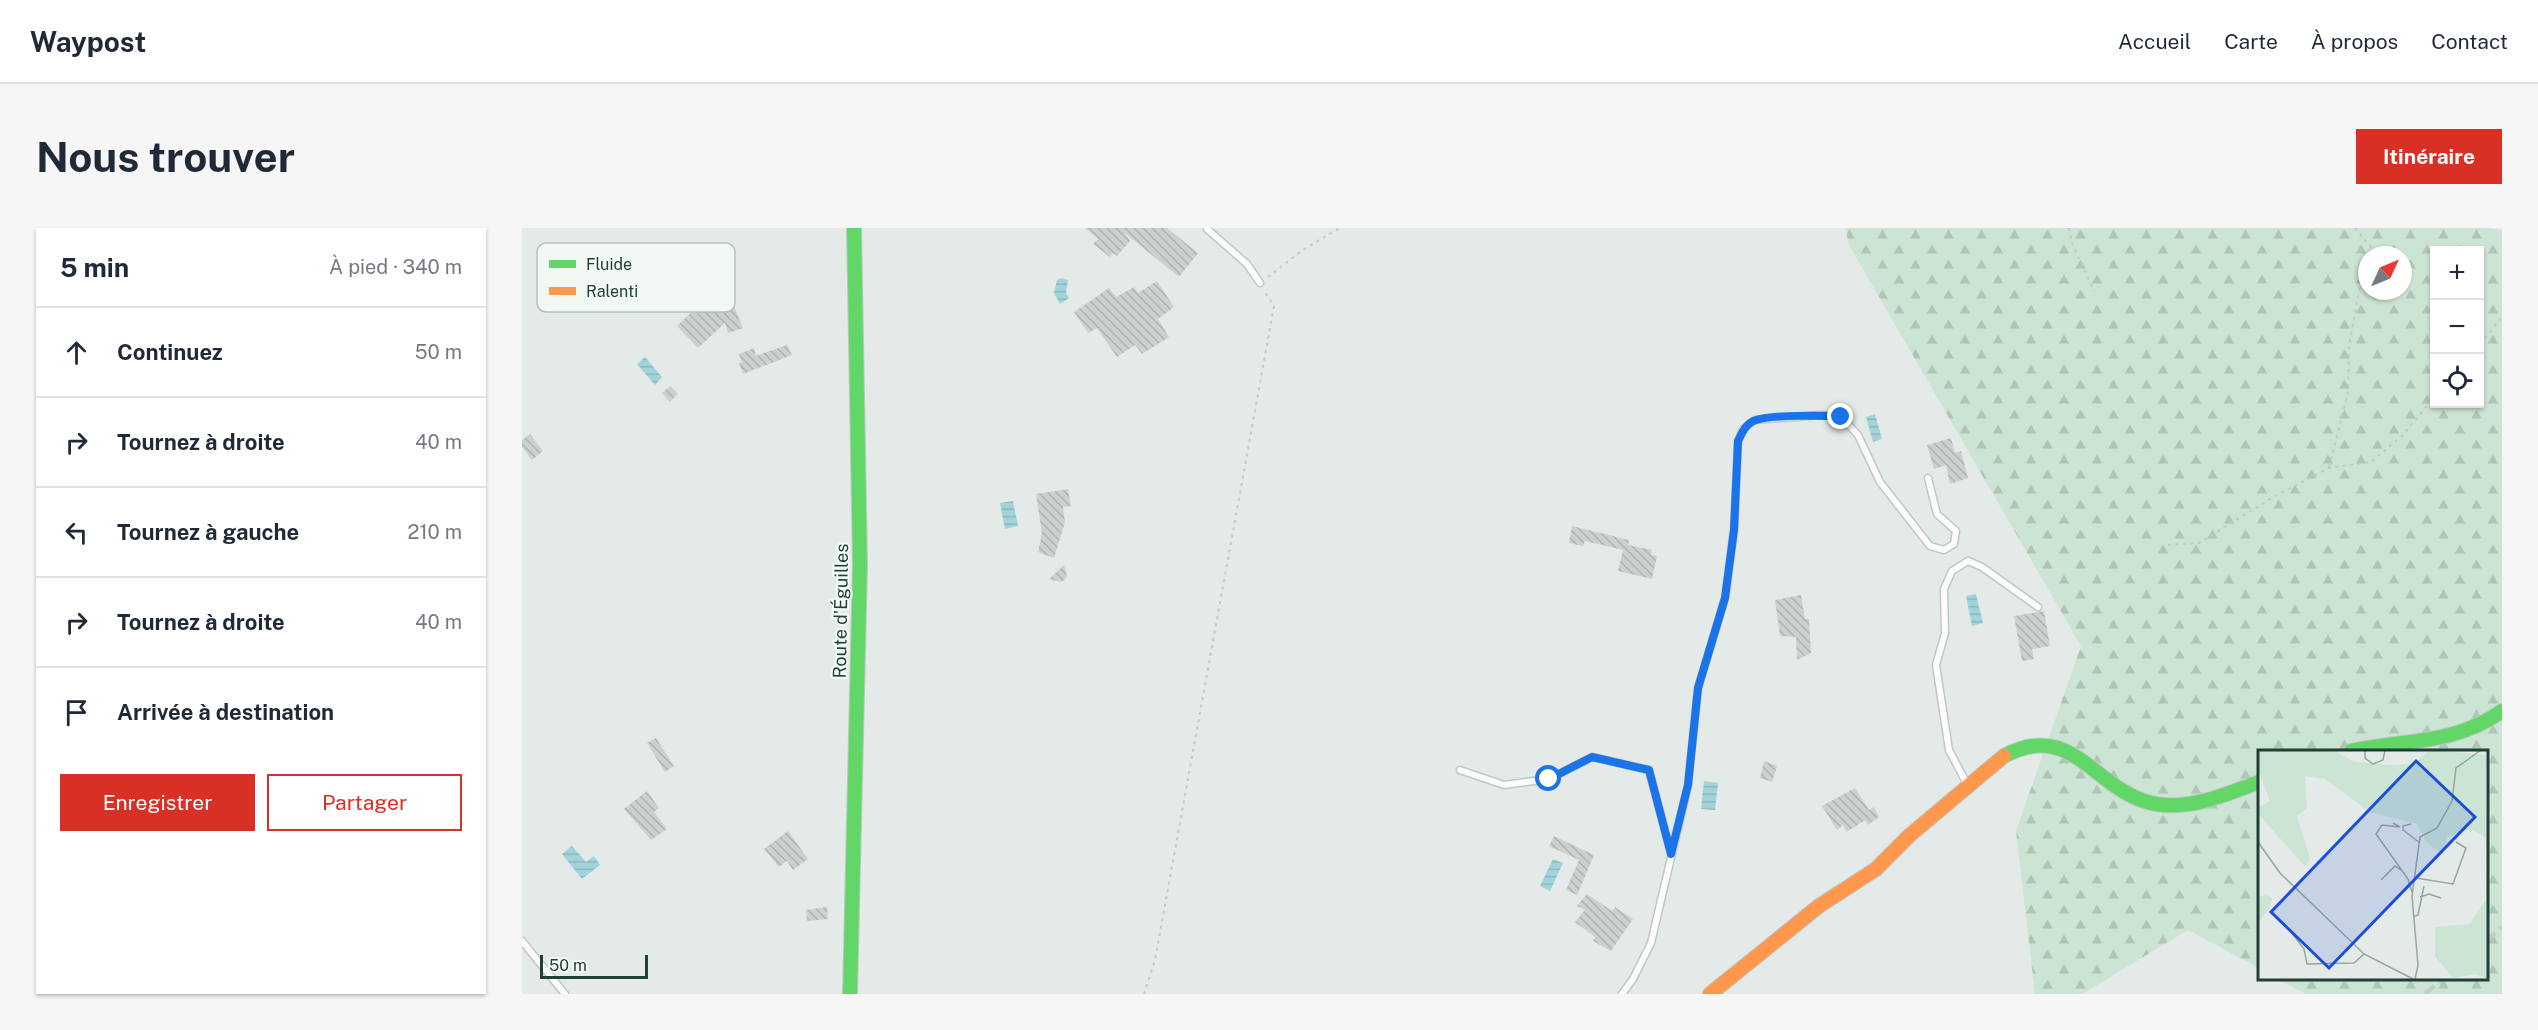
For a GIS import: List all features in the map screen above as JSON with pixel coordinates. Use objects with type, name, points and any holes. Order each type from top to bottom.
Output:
[{"type":"street","name":"Route d'Éguilles","points":[[850,994],[860,564],[860,436],[854,228]]},
{"type":"street","points":[[2356,750],[2462,735],[2480,727],[2502,711]]},
{"type":"street","points":[[1710,994],[1740,973],[1820,905],[1877,868],[1913,832],[1952,802],[1985,770],[2012,753],[2039,744],[2062,747],[2110,785],[2127,795],[2164,806],[2184,806],[2258,782]]},
{"type":"lane","points":[[1207,229],[1247,264],[1260,283]]},
{"type":"lane","points":[[1622,994],[1633,979],[1650,943],[1688,785],[1698,688],[1725,598],[1734,530],[1738,441],[1743,429],[1755,420],[1821,415],[1841,417],[1858,435],[1880,482],[1930,546],[1944,550],[1954,544],[1956,531],[1937,514],[1928,478]]},
{"type":"lane","points":[[1968,787],[1948,750],[1936,664],[1945,633],[1944,589],[1952,571],[1968,561],[1982,567],[2038,607]]},
{"type":"lane","points":[[1460,770],[1504,785],[1549,779],[1592,757],[1649,770],[1671,854]]},
{"type":"lane","points":[[522,940],[565,994]]},
{"type":"path","points":[[1144,994],[1155,960],[1274,306],[1260,283],[1304,249],[1340,228]]},
{"type":"path","points":[[2069,228],[2072,243],[2094,291]]},
{"type":"path","points":[[2355,228],[2370,246]]},
{"type":"path","points":[[2329,468],[2348,393],[2349,346],[2358,297]]},
{"type":"path","points":[[2484,339],[2502,317]]},
{"type":"path","points":[[2168,545],[2199,543],[2275,496],[2329,468],[2371,462],[2403,435],[2430,402]]},
{"type":"green space","points":[[1845,228],[2486,228],[2502,230],[2502,994],[2306,994],[2278,979],[2487,979],[2487,750],[2258,750],[2258,967],[2188,930],[2082,994],[2035,994],[2016,831],[2081,646],[1849,245]]},
{"type":"water","points":[[1061,278],[1068,280],[1066,293],[1069,298],[1060,304],[1054,293],[1057,280]]},
{"type":"water","points":[[645,357],[662,377],[655,385],[637,364]]},
{"type":"water","points":[[1875,414],[1882,439],[1873,442],[1866,417]]},
{"type":"water","points":[[1013,501],[1018,526],[1005,529],[1000,503]]},
{"type":"water","points":[[1976,594],[1983,623],[1972,626],[1966,596]]},
{"type":"water","points":[[1704,781],[1718,783],[1715,810],[1701,809]]},
{"type":"water","points":[[572,846],[586,862],[594,856],[600,865],[582,879],[562,854]]},
{"type":"water","points":[[1553,859],[1563,863],[1550,891],[1540,886]]},
{"type":"building","points":[[1085,228],[1167,228],[1198,253],[1179,277],[1125,233],[1130,241],[1117,256],[1113,253],[1110,257],[1093,244],[1098,239]]},
{"type":"building","points":[[1157,281],[1174,307],[1158,319],[1169,337],[1142,354],[1135,345],[1117,357],[1097,328],[1088,333],[1074,312],[1109,288],[1116,297],[1134,287],[1138,293]]},
{"type":"building","points":[[735,309],[743,328],[728,333],[725,323],[698,348],[677,326],[692,312],[735,312]]},
{"type":"building","points":[[787,345],[792,355],[743,374],[739,354],[754,348],[756,356]]},
{"type":"building","points":[[670,386],[678,394],[670,402],[662,393]]},
{"type":"building","points":[[530,434],[543,451],[532,460],[522,447],[522,440]]},
{"type":"building","points":[[1951,438],[1955,453],[1961,451],[1968,478],[1950,484],[1946,465],[1934,469],[1927,445]]},
{"type":"building","points":[[1068,489],[1071,506],[1063,507],[1065,522],[1054,558],[1038,552],[1042,533],[1036,494]]},
{"type":"building","points":[[1572,526],[1629,540],[1628,545],[1652,550],[1651,555],[1657,556],[1652,579],[1618,571],[1623,550],[1585,541],[1583,546],[1569,543]]},
{"type":"building","points":[[1064,565],[1067,576],[1065,580],[1060,582],[1049,579]]},
{"type":"building","points":[[1801,595],[1805,619],[1809,619],[1811,653],[1797,660],[1796,637],[1780,636],[1775,600]]},
{"type":"building","points":[[2044,611],[2050,646],[2032,649],[2034,659],[2022,661],[2014,616]]},
{"type":"building","points":[[656,738],[674,766],[665,772],[647,743]]},
{"type":"building","points":[[1764,761],[1777,766],[1772,782],[1760,778]]},
{"type":"building","points":[[1855,788],[1869,810],[1874,807],[1879,817],[1868,825],[1865,820],[1847,832],[1843,825],[1837,830],[1822,806]]},
{"type":"building","points":[[647,791],[659,808],[654,812],[667,829],[651,840],[624,809]]},
{"type":"building","points":[[788,831],[808,859],[793,870],[787,861],[779,867],[764,849]]},
{"type":"building","points":[[1554,836],[1594,855],[1577,895],[1566,890],[1579,860],[1549,846]]},
{"type":"building","points":[[1587,894],[1612,911],[1615,907],[1633,919],[1611,951],[1593,941],[1595,937],[1575,922],[1585,910],[1577,906]]},
{"type":"building","points":[[827,907],[828,919],[807,921],[806,910]]},
{"type":"railway","points":[[2487,940],[2502,927]]},
{"type":"railway","points":[[2425,994],[2442,979]]},
{"type":"traffic: fast","points":[[850,994],[860,564],[854,228]]},
{"type":"traffic: fast","points":[[2356,750],[2448,735],[2466,730],[2502,711]]},
{"type":"traffic: fast","points":[[2004,756],[2028,747],[2049,746],[2067,752],[2116,787],[2156,804],[2196,803],[2258,782]]},
{"type":"traffic: slow","points":[[1710,994],[1819,906],[1876,869],[1910,835],[2004,756]]},
{"type":"route","points":[[1549,779],[1592,757],[1649,770],[1671,854],[1688,785],[1698,688],[1725,598],[1734,530],[1738,441],[1743,429],[1755,420],[1821,415],[1841,417]]}]
